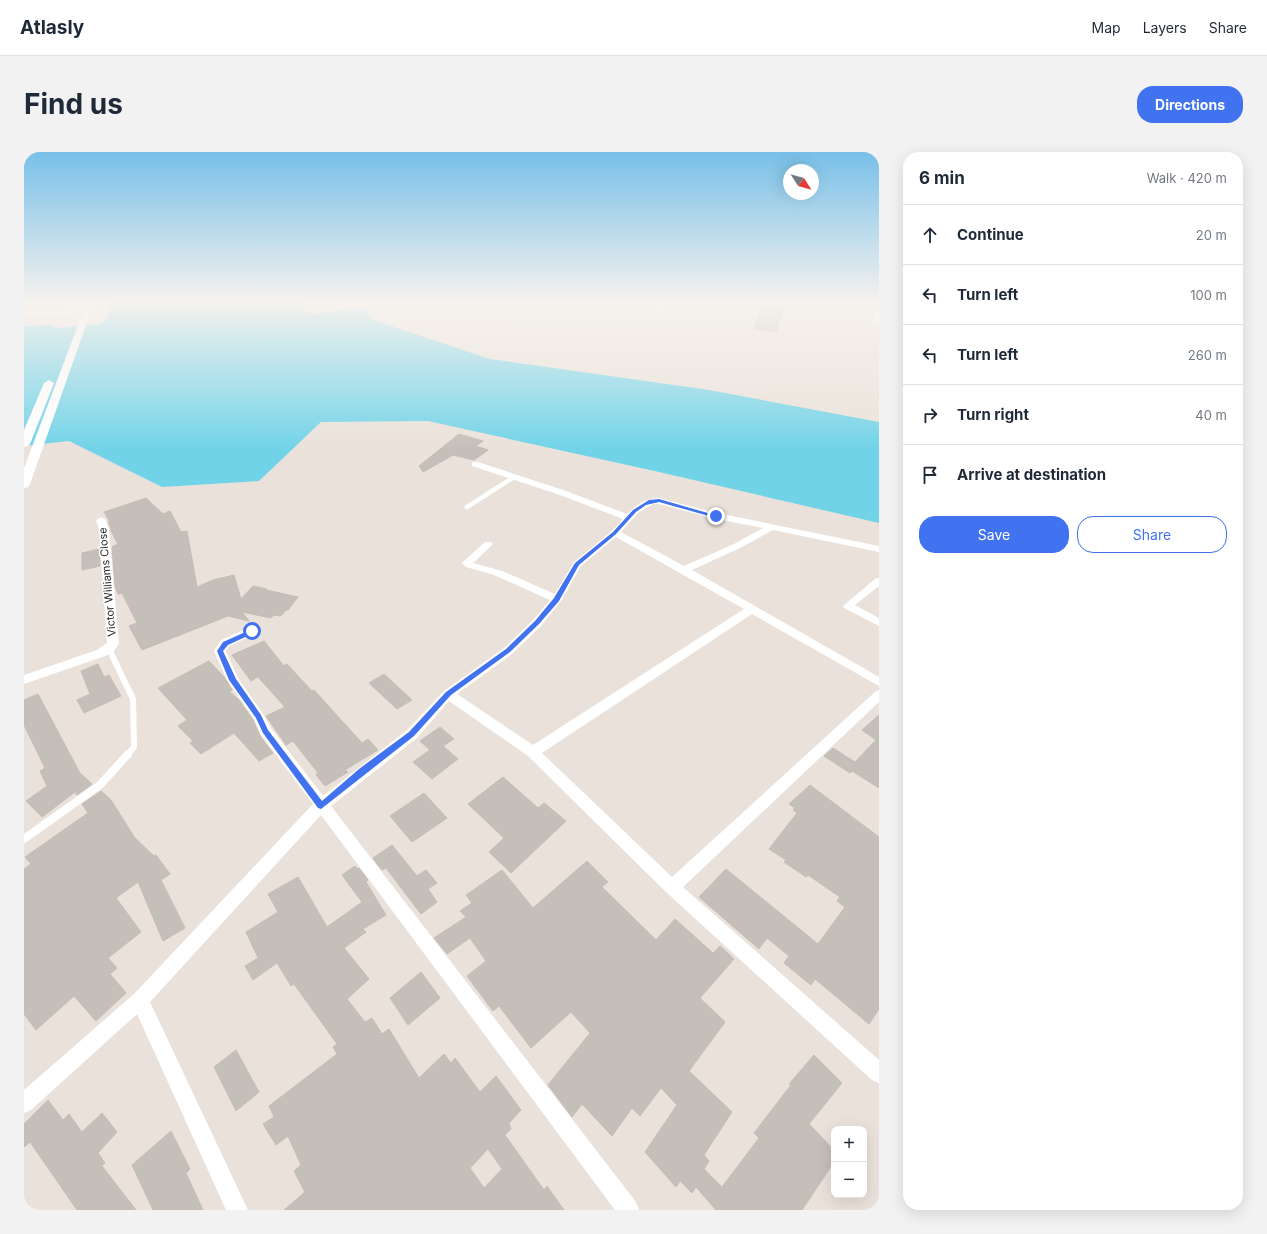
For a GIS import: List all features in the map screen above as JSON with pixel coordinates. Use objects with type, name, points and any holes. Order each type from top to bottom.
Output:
[{"type":"main road","points":[[24,484],[73,351]]},
{"type":"main road","points":[[24,444],[53,373]]},
{"type":"street","points":[[475,464],[563,493],[628,518]]},
{"type":"street","points":[[24,1103],[101,1033],[140,1000],[321,806],[362,772],[412,734],[448,694],[508,651],[537,623],[557,599],[577,564],[615,533],[628,518],[645,504],[651,501],[659,501],[770,528],[879,549]]},
{"type":"street","name":"Victor Williams Close","points":[[24,680],[101,653],[109,649],[113,644],[104,529],[101,520]]},
{"type":"street","points":[[684,570],[737,546],[770,528]]},
{"type":"street","points":[[615,533],[684,570],[879,682]]},
{"type":"street","points":[[488,544],[467,563],[469,565],[498,574],[557,599]]},
{"type":"street","points":[[879,581],[848,606],[879,622]]},
{"type":"street","points":[[533,752],[752,609]]},
{"type":"street","points":[[252,631],[226,643],[220,651],[233,680],[266,731],[321,806],[628,1210]]},
{"type":"street","points":[[448,694],[533,752],[672,887],[879,1073]]},
{"type":"street","points":[[672,887],[879,695]]},
{"type":"street","points":[[140,1000],[237,1210]]},
{"type":"lane","points":[[467,507],[514,477]]},
{"type":"lane","points":[[24,839],[100,785],[134,747],[133,699],[109,649]]},
{"type":"water","points":[[24,351],[467,351],[490,359],[709,390],[879,422],[879,523],[659,472],[428,421],[321,422],[259,481],[162,487],[69,441],[24,446]]},
{"type":"building","points":[[459,434],[483,441],[476,446],[488,450],[474,460],[453,455],[423,472],[419,466]]},
{"type":"building","points":[[146,498],[163,514],[170,511],[181,532],[187,531],[197,587],[213,580],[234,575],[241,599],[253,586],[298,597],[288,610],[286,610],[281,616],[274,615],[271,618],[242,612],[249,621],[228,616],[142,650],[129,626],[137,623],[122,593],[118,594],[115,586],[112,547],[118,544],[111,531],[108,522],[110,522],[104,512]]},
{"type":"building","points":[[99,549],[100,566],[82,570],[82,553]]},
{"type":"building","points":[[264,641],[284,666],[287,664],[312,691],[314,690],[362,743],[368,739],[378,750],[345,770],[348,772],[325,786],[316,775],[318,773],[293,741],[286,745],[266,716],[285,707],[258,677],[251,681],[232,655]]},
{"type":"building","points":[[209,661],[225,678],[232,690],[229,691],[239,700],[253,720],[260,736],[273,753],[259,761],[234,733],[201,754],[190,743],[193,741],[178,726],[187,720],[158,688]]},
{"type":"building","points":[[98,664],[104,677],[109,675],[121,696],[84,713],[77,700],[90,694],[81,671]]},
{"type":"building","points":[[384,674],[412,700],[397,709],[369,683]]},
{"type":"building","points":[[38,694],[80,773],[92,784],[77,795],[75,792],[42,817],[26,801],[47,786],[40,771],[45,768],[24,725],[24,700]]},
{"type":"building","points":[[879,715],[879,788],[852,771],[850,773],[824,756],[833,748],[855,762],[876,740],[862,730]]},
{"type":"building","points":[[440,727],[454,739],[443,746],[458,759],[432,779],[413,762],[430,750],[420,741]]},
{"type":"building","points":[[503,777],[538,808],[544,803],[566,821],[511,873],[489,852],[504,838],[468,804]]},
{"type":"building","points":[[810,785],[879,837],[879,1009],[869,1024],[815,979],[811,985],[784,963],[789,956],[767,938],[759,949],[699,897],[726,869],[818,944],[845,907],[837,901],[840,897],[808,875],[806,877],[784,862],[786,860],[769,849],[797,813],[793,810],[795,808],[789,804]]},
{"type":"building","points":[[101,791],[111,800],[135,838],[154,856],[156,855],[170,874],[161,880],[185,928],[163,941],[138,882],[116,898],[141,932],[108,958],[117,968],[110,974],[126,993],[96,1021],[74,996],[36,1030],[24,1014],[24,869],[31,864],[25,857],[88,813],[82,804]]},
{"type":"building","points":[[424,793],[447,818],[412,842],[390,816]]},
{"type":"building","points":[[392,845],[417,876],[426,870],[437,883],[428,889],[437,902],[421,914],[386,868],[382,870],[373,858]]},
{"type":"building","points":[[587,861],[608,882],[602,887],[656,940],[675,919],[713,953],[720,946],[734,959],[700,998],[725,1022],[689,1071],[732,1112],[704,1155],[709,1161],[704,1169],[722,1187],[759,1138],[754,1133],[791,1085],[789,1084],[814,1055],[842,1083],[809,1124],[831,1147],[831,1166],[802,1210],[716,1210],[696,1187],[692,1193],[680,1181],[676,1187],[645,1152],[677,1105],[661,1088],[640,1116],[632,1108],[612,1136],[582,1104],[572,1117],[548,1085],[590,1033],[571,1012],[531,1048],[499,1006],[493,1011],[467,976],[486,961],[470,938],[447,954],[434,938],[466,917],[460,911],[472,903],[466,895],[502,870],[533,908]]},
{"type":"building","points":[[355,866],[357,869],[359,868],[368,880],[366,882],[386,915],[363,929],[366,932],[344,948],[369,979],[347,999],[365,1022],[372,1018],[382,1034],[389,1029],[419,1078],[444,1054],[451,1063],[455,1058],[480,1092],[496,1076],[521,1110],[509,1123],[511,1129],[505,1135],[544,1190],[547,1186],[564,1210],[284,1210],[305,1192],[294,1171],[301,1165],[288,1136],[276,1145],[263,1124],[274,1117],[269,1106],[337,1054],[333,1047],[337,1044],[294,984],[291,986],[277,963],[253,980],[245,966],[258,958],[246,932],[278,912],[268,894],[298,877],[327,927],[362,902],[342,875]],"holes":[[[488,1149],[502,1169],[484,1188],[470,1168]]]},
{"type":"building","points":[[421,972],[440,998],[408,1025],[390,998]]},
{"type":"building","points":[[236,1050],[259,1092],[236,1111],[214,1067]]},
{"type":"building","points":[[48,1100],[63,1120],[69,1114],[82,1132],[102,1113],[117,1132],[98,1153],[105,1163],[102,1166],[136,1210],[77,1210],[30,1142],[24,1147],[24,1124]]},
{"type":"building","points":[[171,1131],[190,1169],[186,1173],[203,1210],[153,1210],[132,1165]]},
{"type":"route","points":[[252,631],[226,643],[220,651],[233,680],[266,731],[321,806],[362,772],[412,734],[448,694],[508,651],[537,623],[557,599],[577,564],[615,533],[635,511],[651,501],[659,501],[716,516]]}]
